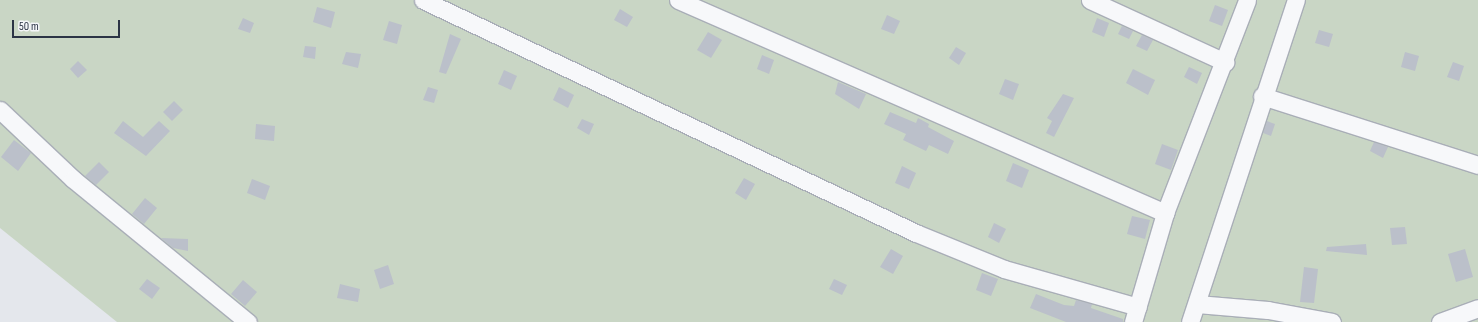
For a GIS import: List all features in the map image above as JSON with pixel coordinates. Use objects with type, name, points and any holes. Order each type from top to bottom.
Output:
[{"type":"street","points":[[423,0],[916,233],[1004,269],[1135,315],[1165,213],[1225,62],[1247,0]]},
{"type":"street","points":[[678,0],[1165,213]]},
{"type":"street","points":[[1090,0],[1225,62]]},
{"type":"street","points":[[1190,322],[1197,304],[1262,96],[1296,0]]},
{"type":"street","points":[[1262,96],[1478,165]]},
{"type":"street","points":[[0,110],[73,179],[240,320]]},
{"type":"street","points":[[1197,304],[1268,310],[1332,322]]},
{"type":"street","points":[[1440,322],[1478,308]]},
{"type":"green space","points":[[0,0],[1478,0],[1478,322],[117,322],[0,228]]},
{"type":"building","points":[[1215,5],[1228,10],[1222,26],[1209,21]]},
{"type":"building","points":[[317,7],[335,12],[331,28],[313,22]]},
{"type":"building","points":[[620,9],[633,17],[627,27],[614,20]]},
{"type":"building","points":[[887,15],[900,21],[894,34],[881,29]]},
{"type":"building","points":[[243,18],[254,23],[250,33],[238,29]]},
{"type":"building","points":[[1097,18],[1109,23],[1104,37],[1092,32]]},
{"type":"building","points":[[389,21],[402,25],[397,44],[383,40]]},
{"type":"building","points":[[1122,26],[1133,31],[1129,39],[1118,34]]},
{"type":"building","points":[[1319,30],[1333,34],[1329,47],[1315,43]]},
{"type":"building","points":[[708,32],[722,40],[711,58],[697,50]]},
{"type":"building","points":[[450,34],[461,39],[446,74],[439,72]]},
{"type":"building","points":[[1142,35],[1153,40],[1147,51],[1136,46]]},
{"type":"building","points":[[305,46],[316,47],[315,59],[303,57]]},
{"type":"building","points":[[956,47],[966,53],[959,65],[949,58]]},
{"type":"building","points":[[346,52],[361,54],[358,68],[342,64]]},
{"type":"building","points":[[1405,52],[1419,56],[1415,71],[1401,67]]},
{"type":"building","points":[[762,55],[774,60],[769,74],[757,69]]},
{"type":"building","points":[[78,61],[87,70],[78,78],[70,69]]},
{"type":"building","points":[[1453,62],[1464,66],[1459,81],[1447,77]]},
{"type":"building","points":[[1189,67],[1202,73],[1197,84],[1184,77]]},
{"type":"building","points":[[1133,69],[1155,80],[1148,95],[1126,83]]},
{"type":"building","points":[[504,70],[517,76],[511,90],[498,84]]},
{"type":"building","points":[[1005,79],[1019,84],[1013,100],[999,94]]},
{"type":"building","points":[[838,82],[866,94],[859,109],[835,94]]},
{"type":"building","points":[[428,87],[438,90],[434,103],[423,100]]},
{"type":"building","points":[[559,87],[574,95],[568,108],[553,100]]},
{"type":"building","points":[[1063,94],[1074,98],[1054,137],[1046,133],[1052,121],[1047,118]]},
{"type":"building","points":[[174,101],[183,110],[172,121],[163,112]]},
{"type":"building","points":[[890,112],[916,123],[918,118],[929,124],[928,127],[954,141],[948,154],[929,145],[926,151],[903,140],[906,134],[884,124]]},
{"type":"building","points":[[582,119],[594,124],[589,135],[577,128]]},
{"type":"building","points":[[123,121],[143,137],[159,121],[170,131],[146,156],[114,133]]},
{"type":"building","points":[[1267,121],[1275,124],[1271,136],[1263,133]]},
{"type":"building","points":[[256,124],[275,126],[274,141],[255,139]]},
{"type":"building","points":[[14,140],[31,153],[18,171],[1,157]]},
{"type":"building","points":[[1374,142],[1388,147],[1383,158],[1370,151]]},
{"type":"building","points":[[1162,144],[1178,150],[1171,170],[1155,164]]},
{"type":"building","points":[[99,162],[109,172],[96,185],[85,176]]},
{"type":"building","points":[[1013,163],[1029,170],[1022,188],[1006,181]]},
{"type":"building","points":[[902,166],[916,173],[909,189],[895,183]]},
{"type":"building","points":[[744,178],[755,184],[746,200],[735,193]]},
{"type":"building","points":[[252,179],[270,186],[265,200],[247,193]]},
{"type":"building","points":[[145,198],[157,208],[144,224],[132,214]]},
{"type":"building","points":[[1132,216],[1150,220],[1145,239],[1127,234]]},
{"type":"building","points":[[994,223],[1006,229],[999,243],[988,237]]},
{"type":"building","points":[[1405,227],[1407,244],[1392,245],[1390,228]]},
{"type":"building","points":[[161,238],[188,239],[188,251],[173,248]]},
{"type":"building","points":[[1366,244],[1367,255],[1326,251],[1327,247]]},
{"type":"building","points":[[891,249],[903,256],[893,274],[880,267]]},
{"type":"building","points":[[1465,249],[1473,277],[1456,282],[1448,254]]},
{"type":"building","points":[[388,265],[394,284],[380,289],[374,270]]},
{"type":"building","points":[[1304,267],[1318,269],[1314,303],[1300,302]]},
{"type":"building","points":[[982,273],[998,279],[991,296],[976,290]]},
{"type":"building","points":[[147,279],[160,288],[152,299],[139,289]]},
{"type":"building","points":[[834,279],[847,285],[842,295],[829,289]]},
{"type":"building","points":[[243,280],[257,292],[245,306],[231,294]]},
{"type":"building","points":[[340,284],[360,289],[358,302],[337,298]]},
{"type":"building","points":[[1036,294],[1064,305],[1074,306],[1076,300],[1092,304],[1091,308],[1123,319],[1123,322],[1066,322],[1030,308]]}]
